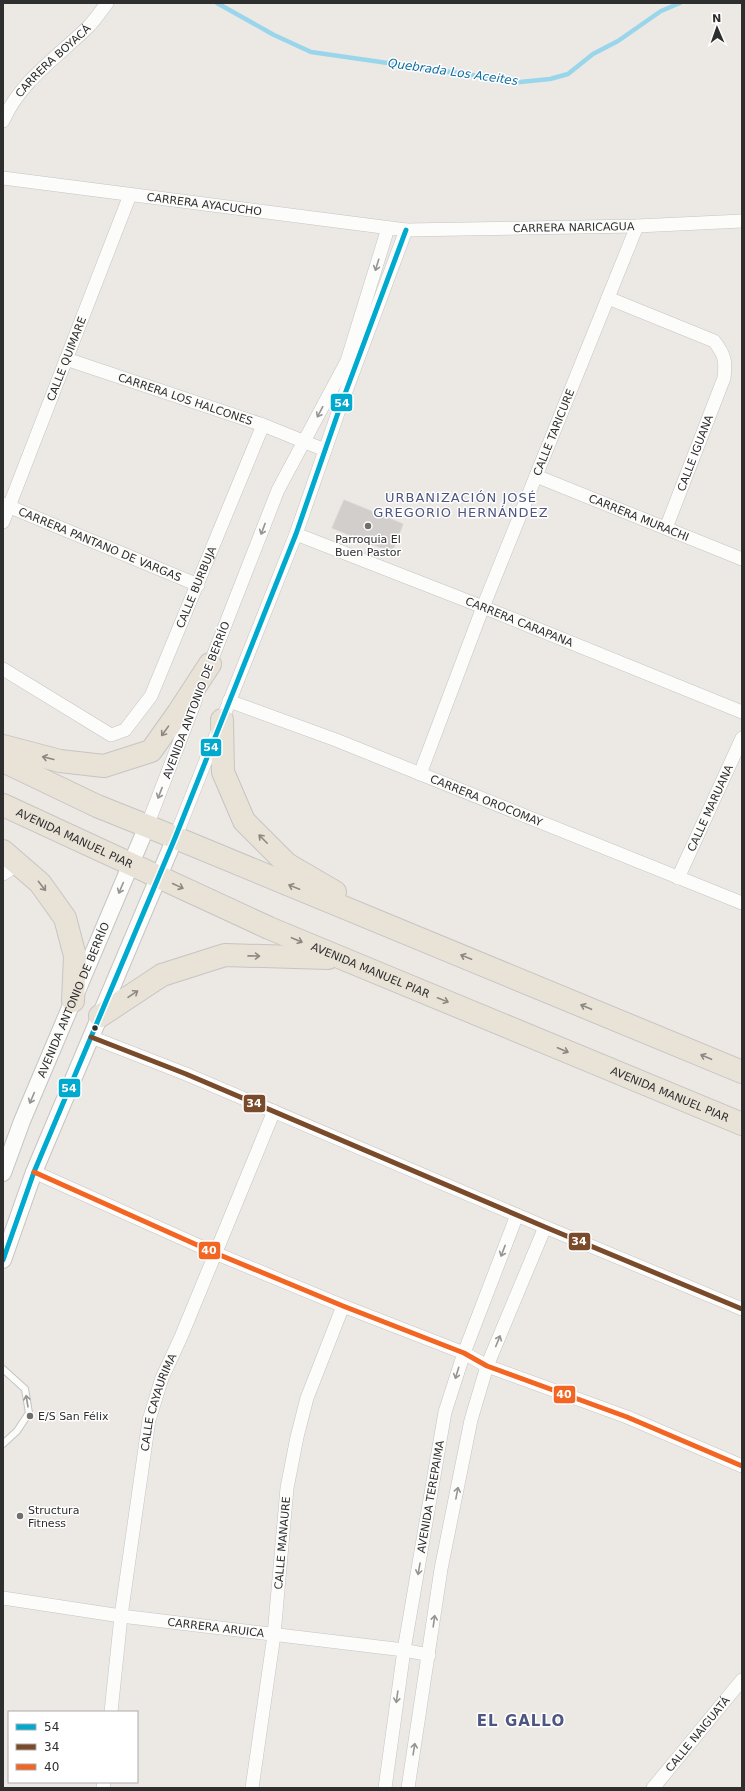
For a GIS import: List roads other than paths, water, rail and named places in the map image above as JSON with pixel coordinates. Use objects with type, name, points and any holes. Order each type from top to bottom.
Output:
[{"type":"highway","points":[[3,746],[60,761],[104,766],[151,751],[210,664]]},
{"type":"highway","points":[[225,710],[223,772],[244,820],[287,864],[358,905],[386,925]]},
{"type":"highway","points":[[3,761],[97,806],[742,1072]]},
{"type":"highway","name":"AVENIDA MANUEL PIAR","points":[[3,805],[269,928],[742,1124]]},
{"type":"highway","points":[[8,863],[40,883],[65,918],[75,956],[73,1001]]},
{"type":"highway","points":[[100,1016],[162,975],[225,955],[321,957],[343,959]]},
{"type":"street","name":"CARRERA BOYACÁ","points":[[3,121],[9,107],[24,87],[43,66],[91,23],[107,3]]},
{"type":"street","name":"CARRERA AYACUCHO","points":[[3,178],[406,230]]},
{"type":"street","name":"CALLE QUIMARE","points":[[3,522],[6,506],[66,359],[130,195]]},
{"type":"street","name":"CARRERA NARICAGUA","points":[[406,230],[638,226],[742,221]]},
{"type":"street","name":"CALLE TARICURE","points":[[420,774],[483,607],[638,226]]},
{"type":"street","name":"AVENIDA ANTONIO DE BERRÍO","points":[[3,1173],[22,1121],[147,826],[278,490],[347,361],[388,228]]},
{"type":"street","points":[[3,1260],[34,1172],[159,877],[296,534],[325,450],[406,230]]},
{"type":"street","name":"CALLE IGUANA","points":[[608,298],[714,341],[723,352],[726,366],[724,378],[666,528]]},
{"type":"street","name":"CARRERA LOS HALCONES","points":[[66,359],[263,425],[325,450]]},
{"type":"street","name":"CALLE BURBUJA","points":[[3,669],[111,735],[125,730],[151,696],[263,425]]},
{"type":"street","name":"CARRERA MURACHI","points":[[536,476],[742,559]]},
{"type":"street","name":"CARRERA PANTANO DE VARGAS","points":[[6,506],[198,585]]},
{"type":"street","name":"CARRERA CARAPANA","points":[[296,534],[483,607],[742,712]]},
{"type":"street","name":"CARRERA OROCOMAY","points":[[225,710],[336,740],[742,904]]},
{"type":"street","name":"CALLE MARUANA","points":[[678,878],[742,738]]},
{"type":"street","points":[[92,1037],[186,1074],[544,1227],[742,1309]]},
{"type":"street","name":"CALLE CAYAURIMA","points":[[111,1711],[121,1616],[149,1420],[162,1378],[274,1112]]},
{"type":"street","points":[[34,1172],[215,1252],[343,1306],[464,1353],[487,1366],[627,1417],[742,1466]]},
{"type":"street","name":"AVENIDA TEREPAIMA","points":[[385,1788],[404,1650],[445,1412],[464,1353],[517,1215]]},
{"type":"street","points":[[408,1788],[441,1569],[471,1420],[487,1366],[544,1227]]},
{"type":"street","name":"CALLE MANAURE","points":[[252,1788],[274,1635],[287,1488],[297,1437],[307,1398],[343,1306]]},
{"type":"street","name":"CARRERA ARUICA","points":[[3,1598],[121,1616],[404,1650],[429,1655]]},
{"type":"street","name":"CALLE NAIGUATÁ","points":[[656,1787],[742,1680]]},
{"type":"lane","points":[[3,1369],[25,1389],[29,1413],[17,1431],[3,1444]]},
{"type":"waterway","name":"Quebrada Los Aceites","points":[[217,3],[274,35],[311,52],[520,82],[550,79],[568,74],[593,54],[618,41],[661,11],[680,3]]},
{"type":"place","name":"Parroquia El Buen Pastor","points":[[368,526]]},
{"type":"place","name":"E/S San Félix","points":[[30,1416]]},
{"type":"place","name":"Structura Fitness","points":[[20,1516]]},
{"type":"district","name":"URBANIZACIÓN JOSÉ GREGORIO HERNÁNDEZ","points":[[461,504]]},
{"type":"district","name":"EL GALLO","points":[[521,1721]]}]
